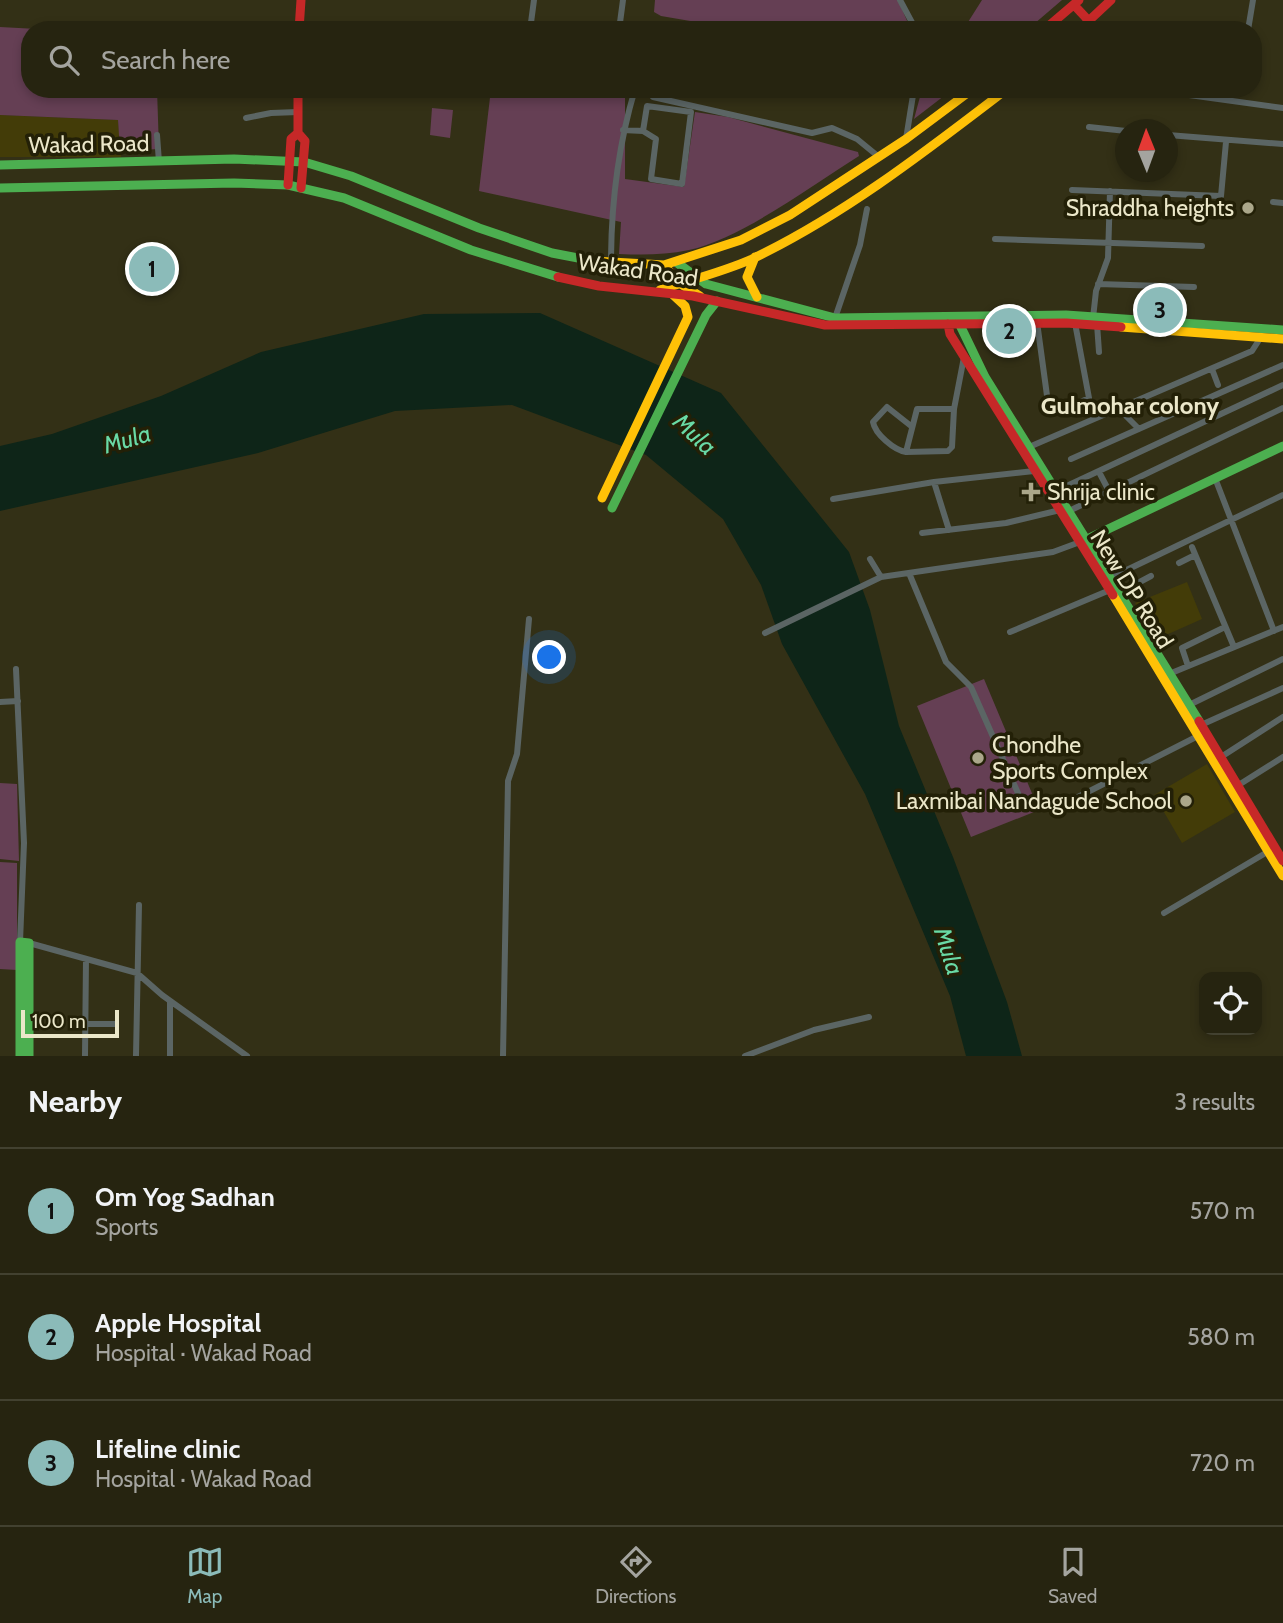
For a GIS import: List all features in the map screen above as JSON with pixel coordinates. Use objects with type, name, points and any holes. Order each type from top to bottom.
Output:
[{"type":"main road","points":[[300,21],[301,0]]},
{"type":"main road","points":[[1055,21],[1077,2],[1089,21],[1111,0]]},
{"type":"main road","points":[[298,98],[298,133],[305,141],[301,188]]},
{"type":"main road","name":"Wakad Road","points":[[0,165],[304,162],[366,181],[519,242],[564,256],[611,264],[664,265],[766,228],[906,139],[961,98]]},
{"type":"main road","points":[[656,291],[756,257],[802,233],[911,162],[995,98]]},
{"type":"main road","points":[[288,185],[291,139],[298,133]]},
{"type":"main road","name":"Wakad Road","points":[[0,188],[234,183],[288,185],[344,198],[471,250],[546,275],[599,286],[717,300],[825,325],[953,320],[1094,321],[1283,330]]},
{"type":"main road","points":[[756,257],[750,263],[747,277],[757,298]]},
{"type":"main road","name":"Wakad Road","points":[[676,262],[706,284],[835,318],[1075,323],[1094,321],[1283,339]]},
{"type":"main road","points":[[664,265],[702,298]]},
{"type":"main road","points":[[602,498],[688,317],[688,310],[683,302],[670,293]]},
{"type":"main road","points":[[612,508],[706,315],[717,300]]},
{"type":"main road","name":"New DP Road","points":[[953,320],[950,334],[1034,471],[1112,577],[1200,730],[1221,757],[1283,876]]},
{"type":"main road","name":"New DP Road","points":[[953,320],[1056,491],[1064,511]]},
{"type":"main road","points":[[1084,540],[1283,446]]},
{"type":"main road","name":"New DP Road","points":[[1084,540],[1110,590],[1283,861]]},
{"type":"main road","points":[[20,1056],[24,942]]},
{"type":"main road","points":[[24,942],[29,1056]]},
{"type":"street","points":[[531,21],[534,0]]},
{"type":"street","points":[[620,21],[623,0]]},
{"type":"street","points":[[900,0],[911,21]]},
{"type":"street","points":[[1250,21],[1253,0]]},
{"type":"street","points":[[611,264],[617,170],[623,130],[632,98]]},
{"type":"street","points":[[657,98],[812,133],[832,128],[857,139],[879,157]]},
{"type":"street","points":[[906,139],[913,98]]},
{"type":"street","points":[[1211,98],[1283,108]]},
{"type":"street","points":[[623,130],[643,131],[656,139],[651,179],[682,184],[691,112],[647,106],[643,131]]},
{"type":"street","points":[[246,118],[271,113],[298,113]]},
{"type":"street","points":[[1089,127],[1115,130]]},
{"type":"street","points":[[157,135],[159,162]]},
{"type":"street","points":[[1178,136],[1283,145]]},
{"type":"street","points":[[1072,190],[1221,196],[1226,142]]},
{"type":"street","points":[[1100,352],[1094,321],[1098,284],[1108,258],[1110,243],[1110,191]]},
{"type":"street","points":[[1273,202],[1283,203]]},
{"type":"street","points":[[835,318],[860,245],[867,209]]},
{"type":"street","points":[[995,239],[1202,246]]},
{"type":"street","points":[[1098,284],[1194,287]]},
{"type":"street","points":[[998,321],[998,345]]},
{"type":"street","points":[[1037,322],[1048,403]]},
{"type":"street","points":[[1066,409],[1089,398],[1075,323]]},
{"type":"street","points":[[1029,447],[1252,351],[1261,337]]},
{"type":"street","points":[[911,426],[887,407],[873,422],[873,427],[898,450],[948,451],[952,447],[954,409],[965,356]]},
{"type":"street","points":[[1071,459],[1283,365]]},
{"type":"street","points":[[1212,369],[1218,385]]},
{"type":"street","points":[[1056,491],[1283,385]]},
{"type":"street","points":[[922,533],[1006,523],[1064,511],[1283,408]]},
{"type":"street","points":[[906,452],[917,409],[954,409]]},
{"type":"street","points":[[1120,410],[1139,429]]},
{"type":"street","points":[[833,499],[934,482],[1034,471]]},
{"type":"street","points":[[1099,472],[1109,491]]},
{"type":"street","points":[[1215,478],[1274,631]]},
{"type":"street","points":[[934,482],[949,530]]},
{"type":"street","points":[[1112,577],[1283,495]]},
{"type":"street","points":[[765,634],[881,577],[1053,552],[1084,540]]},
{"type":"street","points":[[1192,547],[1234,647]]},
{"type":"street","points":[[1179,563],[1195,555]]},
{"type":"street","points":[[870,559],[881,577]]},
{"type":"street","points":[[909,573],[946,662],[971,687],[1025,809]]},
{"type":"street","points":[[1121,592],[1151,576]]},
{"type":"street","points":[[1010,632],[1110,590]]},
{"type":"street","points":[[503,1056],[508,780],[517,754],[529,619]]},
{"type":"street","points":[[1188,666],[1182,648],[1225,627]]},
{"type":"street","points":[[1169,674],[1283,627]]},
{"type":"street","points":[[1188,705],[1283,659]]},
{"type":"street","points":[[16,669],[24,843],[24,942],[137,973],[170,1002],[247,1056]]},
{"type":"street","points":[[1070,801],[1283,688]]},
{"type":"street","points":[[0,702],[18,701]]},
{"type":"street","points":[[1221,757],[1283,717]]},
{"type":"street","points":[[1235,787],[1283,757]]},
{"type":"street","points":[[1164,913],[1269,851]]},
{"type":"street","points":[[136,1056],[139,905]]},
{"type":"street","points":[[85,1056],[86,958]]},
{"type":"street","points":[[170,1002],[170,1056]]},
{"type":"street","points":[[745,1056],[814,1030],[869,1017]]},
{"type":"street","points":[[85,1024],[116,1024]]},
{"type":"shaded area","points":[[655,0],[898,0],[907,21],[690,21],[661,16],[654,12]]},
{"type":"shaded area","points":[[982,0],[1062,0],[1038,21],[969,21]]},
{"type":"shaded area","points":[[0,27],[21,28],[21,98],[157,98],[159,149],[120,151],[118,120],[0,115]]},
{"type":"shaded area","points":[[490,98],[625,98],[625,179],[684,187],[695,112],[728,117],[858,152],[859,156],[731,235],[689,250],[671,253],[619,254],[621,222],[479,191]]},
{"type":"shaded area","points":[[920,98],[941,98],[914,119]]},
{"type":"shaded area","points":[[432,108],[453,110],[450,138],[430,135]]},
{"type":"shaded area","points":[[0,115],[118,120],[121,157],[0,157]]},
{"type":"shaded area","points":[[1187,582],[1202,619],[1157,639],[1135,603]]},
{"type":"shaded area","name":"Chondhe Sports Complex","points":[[984,679],[1039,810],[971,837],[917,706]]},
{"type":"shaded area","points":[[1207,764],[1235,812],[1182,843],[1154,795]]},
{"type":"shaded area","points":[[0,783],[17,784],[19,861],[0,859]]},
{"type":"shaded area","points":[[0,862],[17,863],[17,970],[0,969]]},
{"type":"water","name":"Mula","points":[[540,313],[721,393],[849,552],[870,610],[899,726],[953,857],[1007,1002],[1022,1056],[966,1056],[950,996],[865,794],[782,644],[761,585],[723,519],[646,455],[512,405],[395,411],[258,453],[0,511],[0,446],[52,434],[161,396],[261,352],[424,314]]},
{"type":"traffic: fast","points":[[0,165],[234,159],[304,162],[351,176],[479,228],[552,253],[594,261]]},
{"type":"traffic: fast","points":[[0,188],[234,183],[288,185],[344,198],[471,250],[558,277]]},
{"type":"traffic: fast","points":[[676,262],[706,284],[835,318],[1066,315],[1283,330]]},
{"type":"traffic: fast","points":[[612,508],[706,315],[717,301]]},
{"type":"traffic: fast","points":[[959,323],[985,377],[1199,721]]},
{"type":"traffic: fast","points":[[1085,540],[1283,446]]},
{"type":"traffic: fast","points":[[20,1056],[20,942],[29,943],[29,1056]]},
{"type":"traffic: slow","points":[[594,261],[664,265],[741,240],[790,215],[906,139],[961,98]]},
{"type":"traffic: slow","points":[[660,290],[718,272],[786,242],[884,181],[995,98]]},
{"type":"traffic: slow","points":[[755,257],[747,277],[757,297]]},
{"type":"traffic: slow","points":[[664,265],[679,283],[700,296]]},
{"type":"traffic: slow","points":[[602,498],[688,317],[685,306],[671,293]]},
{"type":"traffic: slow","points":[[1121,327],[1283,339]]},
{"type":"traffic: slow","points":[[1113,595],[1283,876]]},
{"type":"traffic: jam","points":[[300,21],[301,0]]},
{"type":"traffic: jam","points":[[1054,21],[1079,0]]},
{"type":"traffic: jam","points":[[1089,21],[1111,0]]},
{"type":"traffic: jam","points":[[1074,5],[1089,21]]},
{"type":"traffic: jam","points":[[298,98],[298,133],[305,141],[301,188]]},
{"type":"traffic: jam","points":[[288,185],[291,139],[298,133]]},
{"type":"traffic: jam","points":[[558,277],[599,286],[693,296],[825,325],[1066,323],[1121,327]]},
{"type":"traffic: jam","points":[[948,324],[950,334],[1113,595]]},
{"type":"traffic: jam","points":[[1199,721],[1283,861]]},
{"type":"place","name":"Shraddha heights","points":[[1248,208]]},
{"type":"place","name":"Om Yog Sadhan","points":[[152,269]]},
{"type":"place","name":"Lifeline clinic","points":[[1160,310]]},
{"type":"place","name":"Apple Hospital","points":[[1009,331]]},
{"type":"place","name":"Shrija clinic","points":[[1031,492]]},
{"type":"place","name":"Chondhe Sports Complex","points":[[978,758]]},
{"type":"place","name":"Laxmibai Nandagude School","points":[[1186,801]]},
{"type":"district","name":"Gulmohar colony","points":[[1130,405]]}]
